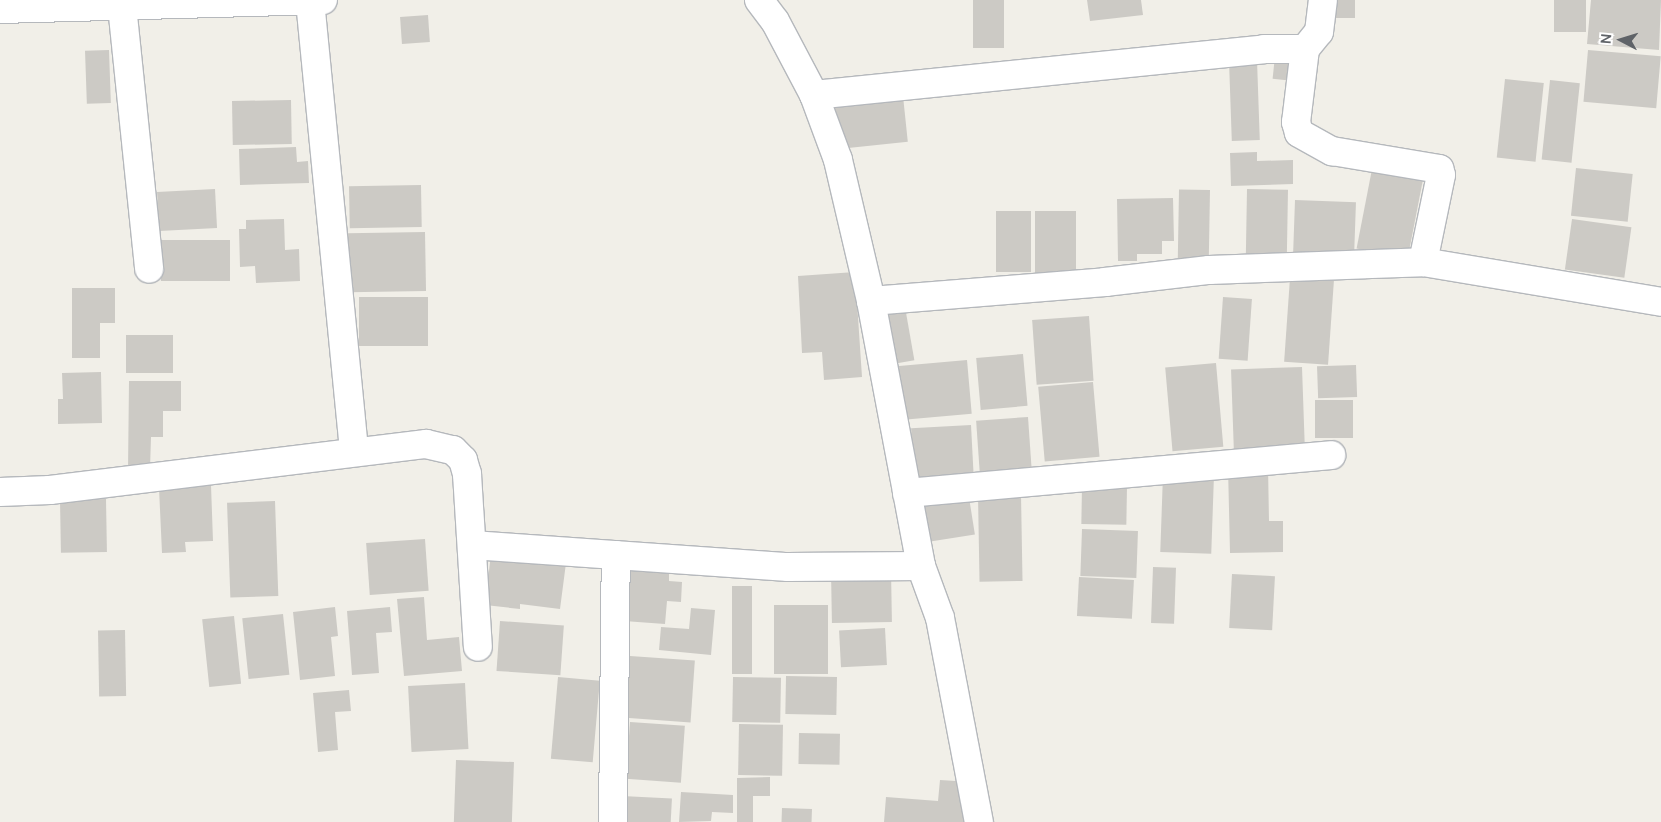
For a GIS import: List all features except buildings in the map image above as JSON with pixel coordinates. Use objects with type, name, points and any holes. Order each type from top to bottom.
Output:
[{"type":"street","points":[[759,0],[774,21],[814,95],[838,160],[871,301],[921,566],[940,618],[979,822]]},
{"type":"street","points":[[1324,0],[1319,32],[1305,49],[1296,122],[1298,133],[1332,151],[1439,169],[1441,175],[1423,262]]},
{"type":"street","points":[[0,9],[316,1],[354,452]]},
{"type":"street","points":[[122,6],[149,269]]},
{"type":"street","points":[[814,95],[1264,49],[1305,49]]},
{"type":"street","points":[[871,301],[1105,282],[1209,270],[1423,262],[1661,302]]},
{"type":"street","points":[[0,492],[50,490],[426,444],[453,450],[463,460],[467,474],[478,647]]},
{"type":"street","points":[[908,494],[1331,455]]},
{"type":"street","points":[[472,545],[788,567],[921,566]]},
{"type":"street","points":[[613,822],[616,555]]}]
